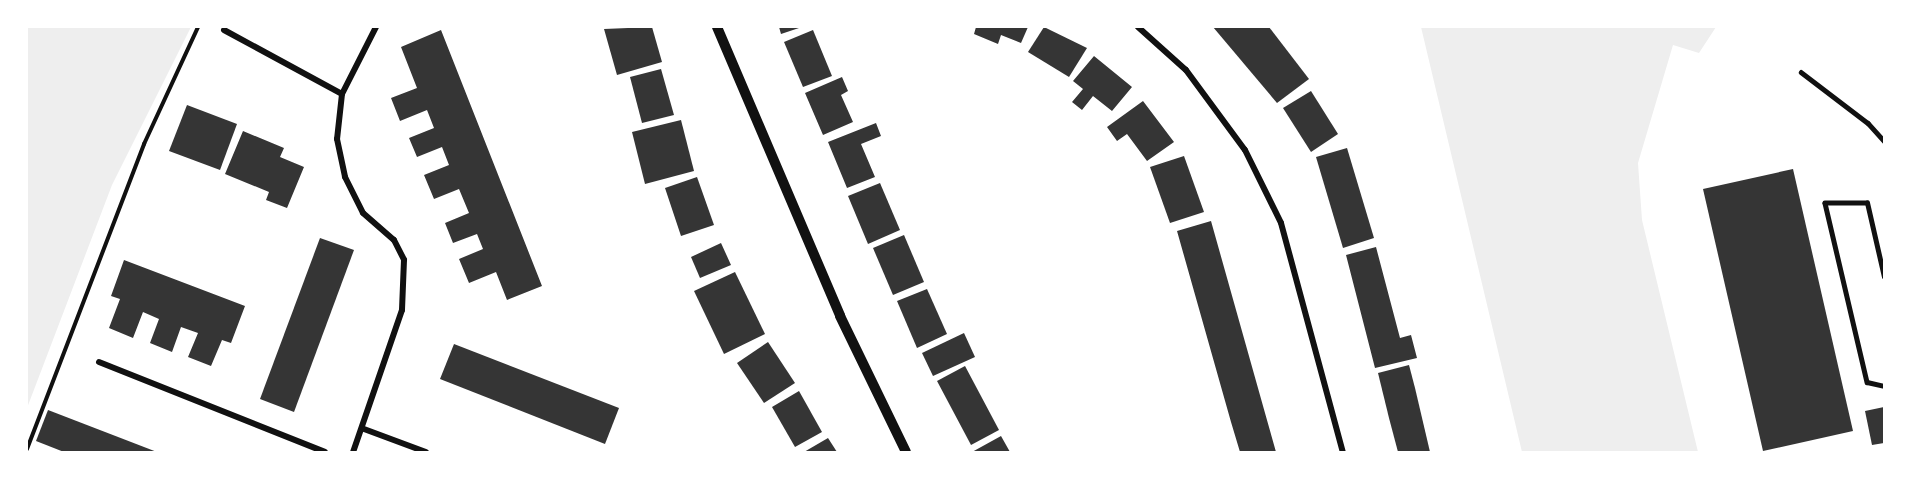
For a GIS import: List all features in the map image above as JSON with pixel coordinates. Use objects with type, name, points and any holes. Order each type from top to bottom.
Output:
[{"type":"street","points":[[353,452],[364,429],[402,310],[404,260],[394,240],[363,213],[345,177],[337,139],[342,94],[376,27]]},
{"type":"street","points":[[717,27],[840,316],[906,452]]},
{"type":"street","points":[[1138,27],[1186,70],[1245,150],[1281,223],[1344,452]]},
{"type":"street","points":[[224,30],[342,94]]},
{"type":"street","points":[[99,362],[325,452]]},
{"type":"street","points":[[364,429],[426,452]]},
{"type":"lane","points":[[1801,72],[1868,123],[1884,141]]},
{"type":"lane","points":[[1884,277],[1867,203],[1825,203],[1867,382],[1884,386]]},
{"type":"path","points":[[27,449],[144,144],[198,27]]},
{"type":"shaded area","points":[[27,27],[191,27],[112,185],[27,408]]},
{"type":"shaded area","points":[[1421,27],[1716,27],[1699,53],[1673,45],[1638,163],[1642,220],[1698,452],[1522,452]]},
{"type":"building","points":[[652,27],[662,62],[617,75],[604,29]]},
{"type":"building","points":[[779,27],[802,27],[781,34]]},
{"type":"building","points":[[976,27],[1028,27],[1021,43],[1001,35],[998,44],[974,34]]},
{"type":"building","points":[[1044,27],[1087,48],[1069,77],[1028,52]]},
{"type":"building","points":[[1213,27],[1269,27],[1309,79],[1277,103]]},
{"type":"building","points":[[441,30],[542,286],[507,300],[496,272],[469,283],[459,259],[483,249],[477,234],[453,243],[445,223],[469,213],[459,189],[434,199],[424,175],[449,165],[442,147],[417,157],[409,138],[434,128],[427,110],[400,121],[391,98],[417,88],[401,47]]},
{"type":"building","points":[[813,30],[832,76],[803,87],[784,42]]},
{"type":"building","points":[[1094,56],[1132,87],[1112,111],[1093,96],[1082,110],[1072,102],[1083,89],[1073,81]]},
{"type":"building","points":[[661,69],[674,115],[642,123],[630,77]]},
{"type":"building","points":[[842,77],[848,91],[841,95],[853,122],[823,135],[805,93]]},
{"type":"building","points":[[1311,91],[1338,134],[1311,152],[1283,108]]},
{"type":"building","points":[[1143,101],[1174,142],[1147,161],[1127,134],[1117,141],[1107,127]]},
{"type":"building","points":[[187,105],[237,124],[220,170],[169,151]]},
{"type":"building","points":[[681,120],[694,171],[645,184],[632,132]]},
{"type":"building","points":[[876,123],[881,136],[861,144],[875,177],[847,188],[828,142]]},
{"type":"building","points":[[243,131],[284,148],[280,157],[304,167],[287,208],[266,200],[269,192],[225,174]]},
{"type":"building","points":[[1347,148],[1374,238],[1343,248],[1316,157]]},
{"type":"building","points":[[1184,156],[1204,212],[1170,223],[1150,167]]},
{"type":"building","points":[[1793,169],[1853,431],[1763,451],[1703,189]]},
{"type":"building","points":[[697,177],[714,225],[681,236],[665,188]]},
{"type":"building","points":[[880,183],[900,230],[868,244],[848,196]]},
{"type":"building","points":[[1211,221],[1276,452],[1240,452],[1177,231]]},
{"type":"building","points":[[904,235],[924,282],[893,295],[873,248]]},
{"type":"building","points":[[320,238],[354,250],[294,412],[260,399]]},
{"type":"building","points":[[721,243],[731,265],[700,278],[691,257]]},
{"type":"building","points":[[1376,247],[1400,338],[1411,335],[1417,358],[1375,368],[1346,255]]},
{"type":"building","points":[[124,260],[245,306],[231,343],[222,340],[211,366],[188,357],[198,333],[181,327],[172,352],[150,343],[159,319],[143,312],[133,338],[109,328],[120,299],[111,296]]},
{"type":"building","points":[[735,272],[765,334],[724,354],[694,291]]},
{"type":"building","points":[[927,289],[947,334],[917,348],[897,301]]},
{"type":"building","points":[[964,333],[975,357],[933,376],[922,353]]},
{"type":"building","points":[[768,342],[795,383],[764,403],[737,363]]},
{"type":"building","points":[[454,344],[619,408],[605,444],[440,379]]},
{"type":"building","points":[[1409,365],[1430,452],[1398,452],[1378,373]]},
{"type":"building","points":[[965,366],[999,430],[971,445],[937,381]]},
{"type":"building","points":[[799,391],[822,432],[795,447],[772,407]]},
{"type":"building","points":[[1884,407],[1884,443],[1872,445],[1865,411]]},
{"type":"building","points":[[48,410],[157,452],[64,452],[36,441]]},
{"type":"building","points":[[1001,436],[1010,452],[972,452]]},
{"type":"building","points":[[828,438],[837,452],[804,452]]}]
